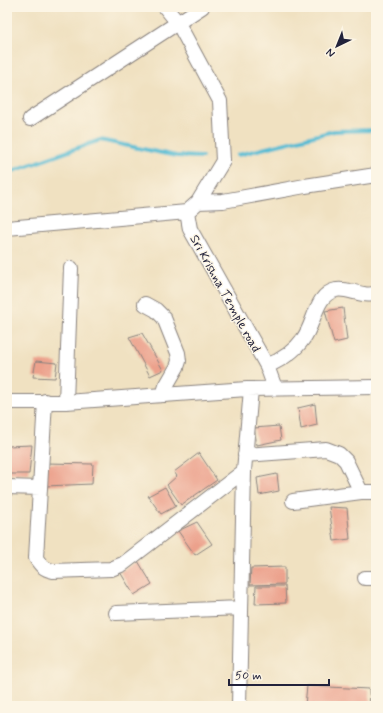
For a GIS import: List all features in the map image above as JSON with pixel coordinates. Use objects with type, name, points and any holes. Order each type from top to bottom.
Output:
[{"type":"street","points":[[7,228],[187,212],[198,202],[223,161],[220,101],[178,23],[165,7]]},
{"type":"street","points":[[30,119],[202,7]]},
{"type":"street","points":[[198,202],[223,201],[376,175]]},
{"type":"street","name":"Sri Krishna Temple road","points":[[187,212],[190,229],[267,366],[275,388]]},
{"type":"street","points":[[66,402],[71,268]]},
{"type":"street","points":[[267,366],[289,354],[304,338],[314,319],[319,304],[327,293],[338,289],[365,294],[376,294]]},
{"type":"street","points":[[145,304],[156,310],[164,318],[178,353],[179,361],[177,367],[163,394]]},
{"type":"street","points":[[7,402],[66,402],[163,394],[275,388],[376,387]]},
{"type":"street","points":[[239,706],[244,471],[251,389]]},
{"type":"street","points":[[45,402],[36,558],[41,566],[46,570],[111,569],[123,564],[244,471]]},
{"type":"street","points":[[245,455],[326,449],[339,454],[346,460],[361,492]]},
{"type":"street","points":[[7,487],[40,488]]},
{"type":"street","points":[[294,501],[361,492],[376,492]]},
{"type":"street","points":[[116,613],[241,608]]},
{"type":"building","points":[[343,308],[347,340],[334,343],[325,311]]},
{"type":"building","points":[[142,333],[163,370],[150,376],[129,337]]},
{"type":"building","points":[[36,361],[57,363],[55,378],[33,377]]},
{"type":"building","points":[[315,404],[317,425],[301,429],[298,408]]},
{"type":"building","points":[[279,426],[281,440],[257,445],[254,428]]},
{"type":"building","points":[[32,445],[29,474],[7,474],[8,446]]},
{"type":"building","points":[[199,453],[217,480],[181,505],[167,485],[177,476],[174,472]]},
{"type":"building","points":[[46,463],[93,464],[92,484],[45,486]]},
{"type":"building","points":[[277,474],[279,491],[259,495],[257,478]]},
{"type":"building","points":[[165,487],[176,506],[161,514],[148,496]]},
{"type":"building","points":[[329,507],[347,508],[350,539],[334,541]]},
{"type":"building","points":[[197,522],[212,544],[195,555],[178,531]]},
{"type":"building","points":[[138,561],[152,584],[134,595],[120,572]]},
{"type":"building","points":[[285,567],[285,584],[250,585],[251,568]]},
{"type":"building","points":[[256,586],[285,586],[286,603],[255,604]]},
{"type":"building","points":[[307,686],[369,689],[370,706],[305,705]]},
{"type":"waterway","points":[[238,155],[334,131],[376,130]]},
{"type":"waterway","points":[[7,173],[100,140],[176,156],[202,157]]}]
